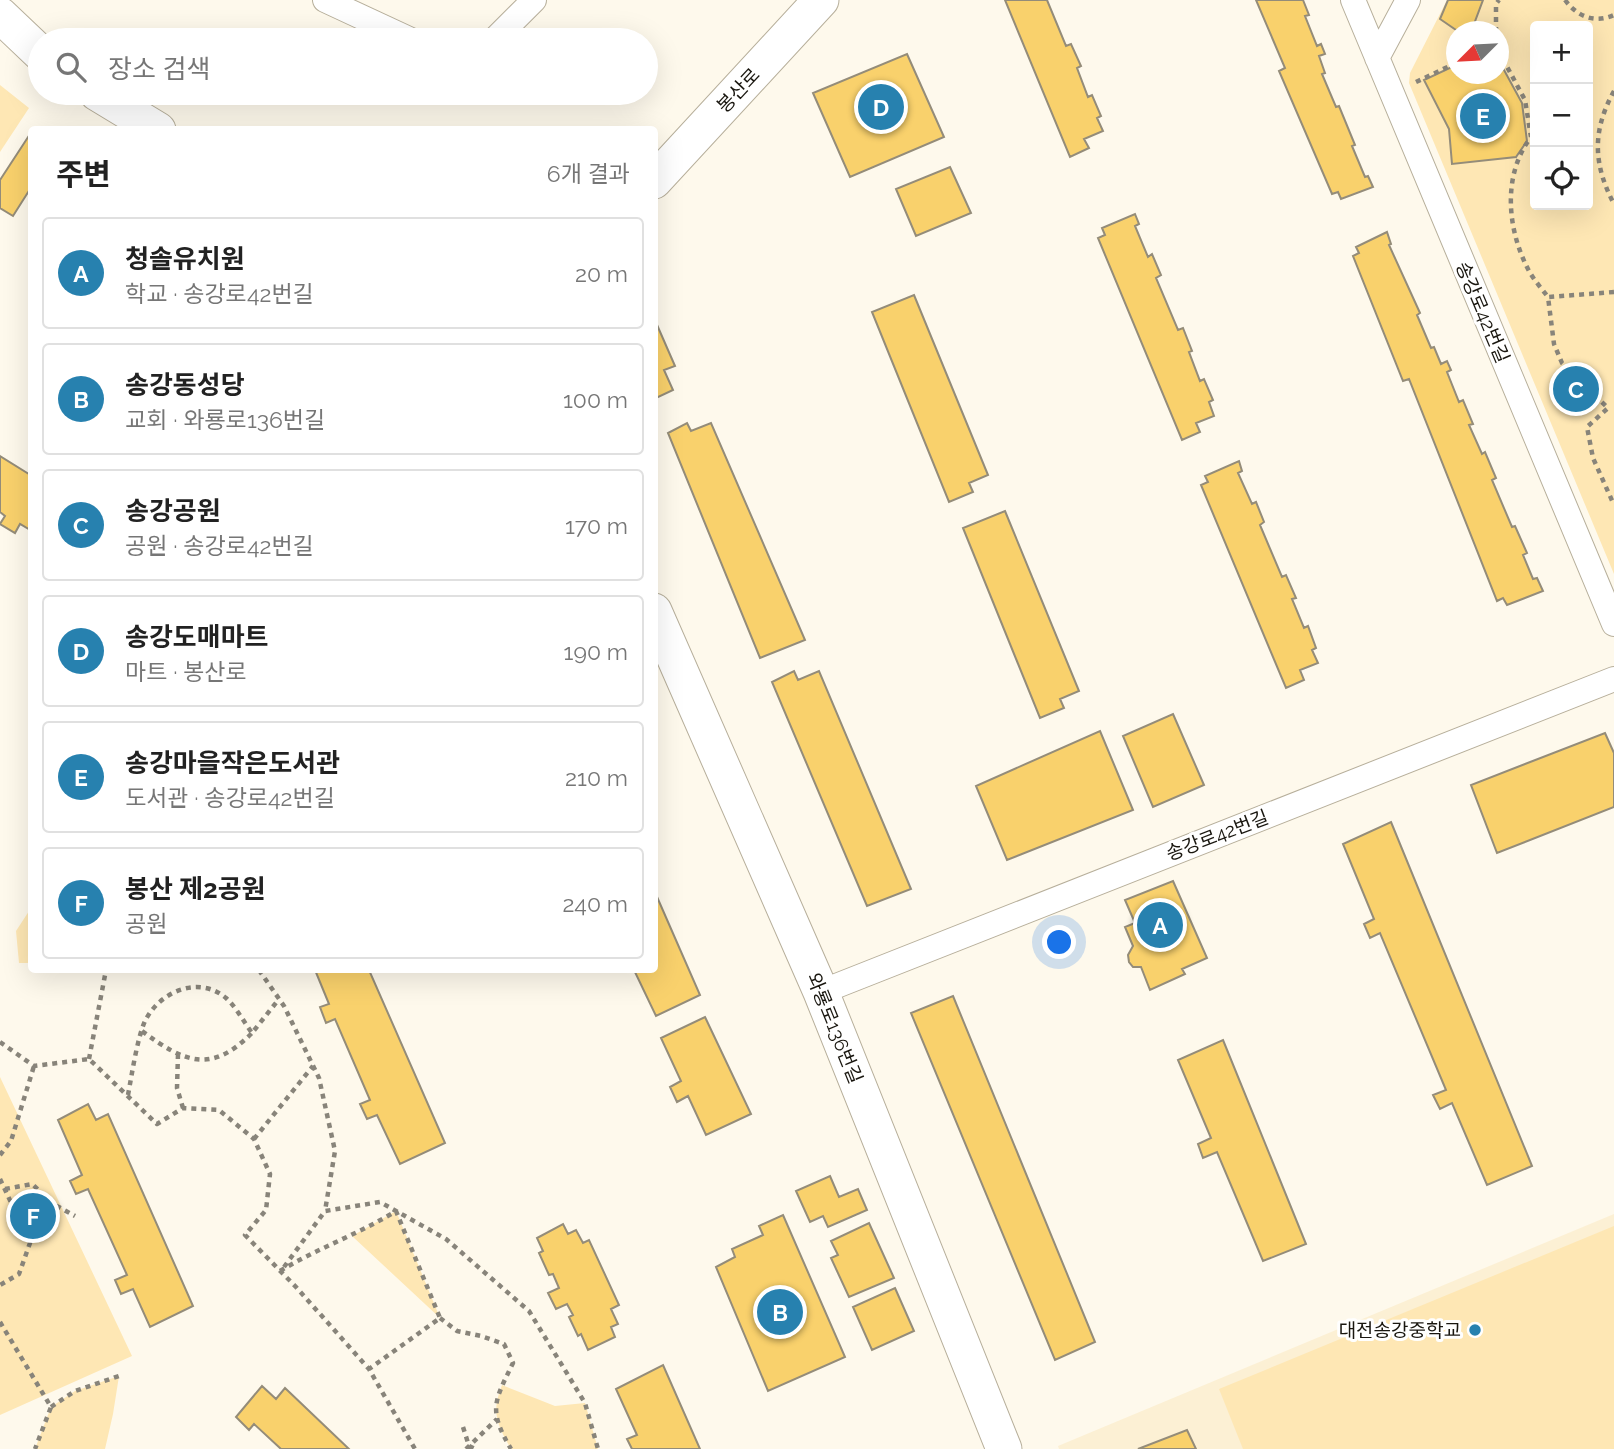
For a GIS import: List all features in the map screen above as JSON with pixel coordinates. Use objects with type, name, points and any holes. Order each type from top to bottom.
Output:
[{"type":"main road","name":"봉산로","points":[[658,177],[821,0]]},
{"type":"main road","points":[[0,15],[28,42]]},
{"type":"main road","points":[[117,105],[151,126]]},
{"type":"main road","name":"와룡로136번길","points":[[658,620],[821,992],[1004,1449]]},
{"type":"street","points":[[325,0],[385,28]]},
{"type":"street","points":[[506,28],[534,0]]},
{"type":"street","name":"송강로42번길","points":[[1353,0],[1614,624]]},
{"type":"street","points":[[1377,58],[1408,0]]},
{"type":"street","name":"송강로42번길","points":[[821,992],[1614,679]]},
{"type":"path","points":[[1496,21],[1496,4],[1499,0]]},
{"type":"path","points":[[1565,0],[1572,10],[1583,17],[1595,20],[1614,15]]},
{"type":"path","points":[[1391,93],[1446,68]]},
{"type":"path","points":[[1509,69],[1525,100],[1531,137],[1519,153],[1513,180],[1510,208],[1516,239],[1529,271],[1548,297],[1554,344],[1562,363],[1608,408],[1587,427],[1593,458],[1614,505]]},
{"type":"path","points":[[1614,91],[1603,111],[1597,146],[1602,181],[1614,204]]},
{"type":"path","points":[[1548,297],[1614,292]]},
{"type":"path","points":[[89,1059],[105,973]]},
{"type":"path","points":[[261,973],[279,999],[319,1078],[335,1151],[325,1211],[281,1271]]},
{"type":"path","points":[[128,1096],[144,1023],[158,1002],[172,992],[210,988],[228,999],[252,1033]]},
{"type":"path","points":[[142,1031],[164,1048],[188,1059],[214,1059],[235,1050],[279,999]]},
{"type":"path","points":[[0,1041],[34,1066],[89,1059]]},
{"type":"path","points":[[178,1054],[177,1088],[183,1108]]},
{"type":"path","points":[[89,1059],[157,1124],[183,1108],[219,1110],[254,1139],[270,1174],[266,1210],[245,1236],[281,1271],[369,1369],[415,1449]]},
{"type":"path","points":[[0,1155],[11,1141],[34,1066]]},
{"type":"path","points":[[254,1139],[313,1066]]},
{"type":"path","points":[[0,1179],[30,1243],[19,1274],[0,1286]]},
{"type":"path","points":[[5,1189],[32,1184],[55,1205],[75,1216]]},
{"type":"path","points":[[325,1211],[380,1202],[446,1239],[529,1311],[585,1403],[598,1449]]},
{"type":"path","points":[[281,1271],[313,1251],[362,1231],[396,1211]]},
{"type":"path","points":[[396,1211],[440,1318],[457,1331],[504,1344],[513,1363],[495,1403],[498,1426],[511,1449]]},
{"type":"path","points":[[369,1369],[440,1318]]},
{"type":"path","points":[[0,1322],[51,1407]]},
{"type":"path","points":[[34,1449],[51,1407],[75,1391],[119,1376]]},
{"type":"path","points":[[463,1426],[470,1448],[497,1419]]},
{"type":"shaded area","points":[[1447,0],[1614,0],[1614,574],[1409,83],[1410,73]]},
{"type":"shaded area","points":[[0,85],[29,108],[0,152]]},
{"type":"shaded area","points":[[28,913],[28,963],[19,963],[16,931]]},
{"type":"shaded area","points":[[0,1077],[132,1356],[0,1415]]},
{"type":"shaded area","points":[[396,1211],[440,1318],[352,1236]]},
{"type":"shaded area","name":"대전송강중학교","points":[[1614,1214],[1614,1449],[1059,1449],[1058,1446]]},
{"type":"shaded area","name":"대전송강중학교","points":[[1614,1226],[1614,1449],[1243,1449],[1219,1389]]},
{"type":"shaded area","points":[[119,1376],[105,1449],[35,1449],[51,1407],[75,1391]]},
{"type":"shaded area","points":[[502,1385],[555,1406],[585,1403],[598,1449],[511,1449],[502,1432],[496,1411]]},
{"type":"building","points":[[1005,0],[1047,0],[1066,46],[1071,44],[1081,66],[1077,68],[1088,97],[1092,95],[1101,116],[1097,118],[1103,131],[1084,139],[1089,148],[1070,157]]},
{"type":"building","points":[[1256,0],[1303,0],[1309,15],[1305,16],[1317,46],[1321,44],[1325,54],[1319,56],[1325,73],[1322,74],[1336,107],[1339,106],[1365,177],[1368,176],[1373,187],[1341,199],[1338,192],[1332,194],[1279,71],[1285,68]]},
{"type":"building","points":[[1448,0],[1483,0],[1475,21],[1446,23],[1440,19]]},
{"type":"building","points":[[907,54],[944,137],[850,177],[813,93]]},
{"type":"building","points":[[1446,70],[1446,84],[1509,84],[1509,79],[1522,103],[1527,141],[1516,157],[1452,164],[1449,129],[1424,80]]},
{"type":"building","points":[[28,137],[28,192],[13,216],[0,208],[0,180]]},
{"type":"building","points":[[950,167],[971,213],[916,236],[896,189]]},
{"type":"building","points":[[1135,214],[1139,224],[1135,226],[1148,257],[1152,254],[1161,275],[1156,278],[1178,330],[1183,328],[1200,381],[1204,379],[1213,400],[1209,402],[1214,416],[1196,423],[1200,432],[1182,440],[1098,238],[1105,235],[1102,228]]},
{"type":"building","points":[[1387,232],[1391,244],[1389,245],[1420,313],[1417,315],[1431,348],[1434,347],[1441,364],[1447,361],[1451,370],[1447,372],[1459,402],[1463,400],[1473,424],[1469,425],[1496,478],[1492,480],[1512,527],[1515,526],[1527,553],[1523,555],[1533,579],[1537,578],[1543,591],[1507,605],[1503,598],[1497,601],[1409,379],[1403,381],[1353,256],[1359,253],[1356,247]]},
{"type":"building","points":[[914,295],[988,475],[969,483],[973,492],[949,502],[872,312]]},
{"type":"building","points":[[658,327],[675,366],[664,370],[673,390],[658,397]]},
{"type":"building","points":[[687,423],[691,431],[711,423],[805,640],[760,658],[668,433]]},
{"type":"building","points":[[0,456],[28,474],[28,529],[20,524],[15,533],[0,524],[5,516],[0,512]]},
{"type":"building","points":[[1239,461],[1242,471],[1238,473],[1252,504],[1256,502],[1264,522],[1260,525],[1282,577],[1286,575],[1296,598],[1292,599],[1304,628],[1308,626],[1316,648],[1312,650],[1318,663],[1300,670],[1304,680],[1286,688],[1201,485],[1208,482],[1205,476]]},
{"type":"building","points":[[1005,511],[1079,691],[1060,699],[1064,708],[1040,718],[963,528]]},
{"type":"building","points":[[794,671],[798,680],[819,671],[911,889],[867,906],[772,682]]},
{"type":"building","points":[[1173,714],[1204,785],[1153,807],[1123,736]]},
{"type":"building","points":[[1100,731],[1133,810],[1007,860],[976,786]]},
{"type":"building","points":[[1605,733],[1614,753],[1614,807],[1497,853],[1471,785]]},
{"type":"building","points":[[1391,822],[1532,1166],[1487,1185],[1452,1103],[1440,1109],[1433,1095],[1446,1090],[1380,933],[1370,938],[1364,924],[1374,919],[1343,844]]},
{"type":"building","points":[[1173,881],[1207,958],[1182,969],[1185,974],[1150,990],[1141,967],[1133,967],[1129,962],[1128,955],[1133,946],[1125,927],[1135,923],[1125,900]]},
{"type":"building","points":[[658,899],[700,995],[656,1016],[635,973],[658,973]]},
{"type":"building","points":[[316,973],[370,973],[445,1143],[400,1164],[377,1115],[367,1119],[360,1104],[370,1100],[335,1019],[326,1023],[320,1007],[329,1004]]},
{"type":"building","points":[[953,996],[1095,1342],[1055,1360],[911,1013]]},
{"type":"building","points":[[705,1017],[751,1114],[706,1135],[688,1096],[677,1102],[670,1087],[681,1081],[661,1038]]},
{"type":"building","points":[[1223,1040],[1306,1244],[1263,1261],[1217,1152],[1203,1158],[1198,1144],[1211,1138],[1178,1060]]},
{"type":"building","points":[[88,1104],[96,1120],[108,1114],[193,1306],[150,1327],[133,1289],[121,1294],[115,1280],[127,1275],[88,1189],[76,1194],[70,1181],[82,1175],[58,1120]]},
{"type":"building","points":[[830,1176],[839,1197],[858,1189],[867,1210],[828,1227],[823,1216],[810,1222],[796,1191]]},
{"type":"building","points":[[783,1215],[845,1357],[768,1391],[716,1267],[735,1257],[732,1249],[763,1235],[759,1226]]},
{"type":"building","points":[[869,1223],[894,1278],[849,1297],[831,1258],[838,1255],[831,1241]]},
{"type":"building","points":[[563,1224],[568,1234],[576,1230],[583,1243],[589,1240],[619,1305],[611,1309],[618,1324],[611,1327],[615,1337],[588,1350],[569,1317],[573,1315],[567,1304],[556,1309],[548,1293],[559,1288],[553,1274],[549,1275],[539,1253],[543,1251],[537,1238]]},
{"type":"building","points":[[895,1288],[914,1331],[872,1350],[853,1307]]},
{"type":"building","points":[[663,1365],[700,1449],[632,1449],[627,1439],[637,1435],[616,1389]]},
{"type":"building","points":[[262,1386],[276,1399],[285,1388],[349,1449],[281,1449],[254,1424],[249,1430],[236,1417]]},
{"type":"building","points":[[1187,1430],[1196,1449],[1138,1449]]},
{"type":"place","name":"송강도매마트","points":[[881,107]]},
{"type":"place","name":"송강마을작은도서관","points":[[1483,116]]},
{"type":"place","name":"송강공원","points":[[1576,389]]},
{"type":"place","name":"청솔유치원","points":[[1160,925]]},
{"type":"place","name":"봉산 제2공원","points":[[33,1216]]},
{"type":"place","name":"송강동성당","points":[[780,1312]]},
{"type":"place","name":"대전송강중학교","points":[[1475,1330]]}]
